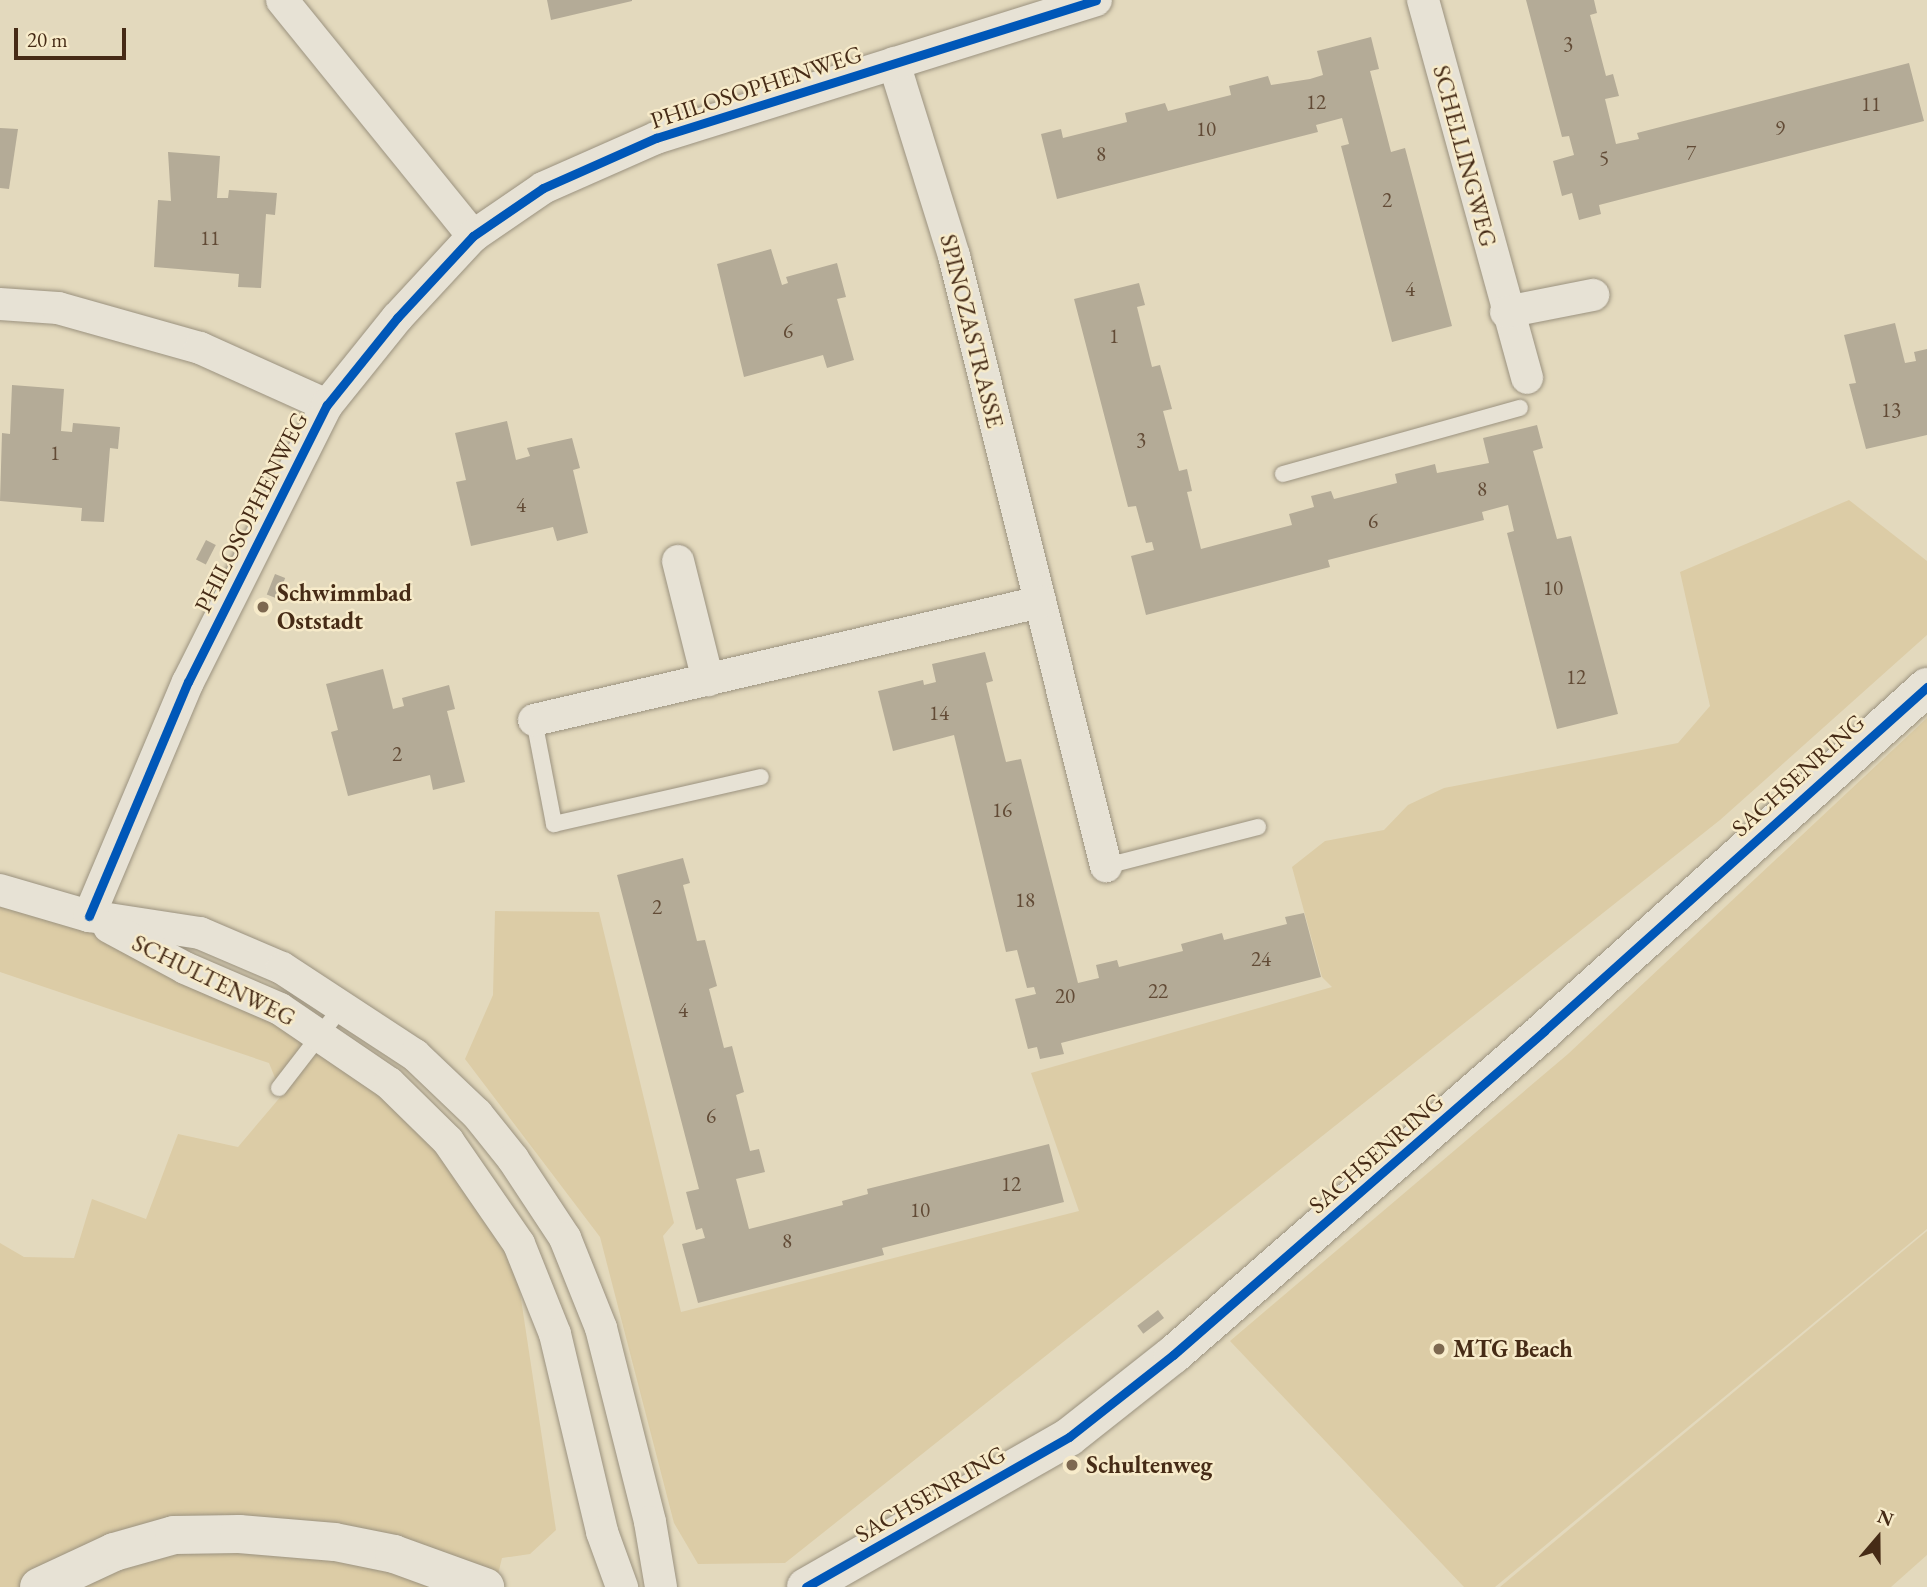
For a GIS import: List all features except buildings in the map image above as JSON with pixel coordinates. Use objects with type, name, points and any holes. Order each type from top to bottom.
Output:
[{"type":"street","points":[[282,0],[473,236]]},
{"type":"street","name":"PHILOSOPHENWEG","points":[[89,916],[188,682],[327,405],[397,318],[473,236],[542,188],[656,138],[1096,0]]},
{"type":"street","name":"SCHELLINGWEG","points":[[1423,0],[1506,312],[1523,393]]},
{"type":"street","name":"SPINOZASTRASSE","points":[[894,62],[954,256],[1106,866]]},
{"type":"street","points":[[1506,312],[1593,295]]},
{"type":"street","points":[[0,304],[58,308],[200,348],[327,405]]},
{"type":"street","points":[[678,561],[708,680]]},
{"type":"street","points":[[534,720],[1040,602]]},
{"type":"street","name":"SACHSENRING","points":[[806,1587],[1069,1437],[1180,1349],[1555,1022],[1927,687]]},
{"type":"street","name":"SCHULTENWEG","points":[[0,890],[89,916],[200,933],[282,968],[344,1004],[415,1055],[477,1114],[565,1238],[601,1328],[650,1522],[661,1587]]},
{"type":"street","name":"SCHULTENWEG","points":[[89,916],[185,968],[280,1009],[389,1083],[448,1141],[519,1244],[555,1334],[602,1532],[622,1587]]},
{"type":"street","points":[[39,1587],[114,1552],[174,1535],[239,1534],[347,1544],[394,1554],[485,1587]]},
{"type":"lane","points":[[1283,474],[1523,393]]},
{"type":"lane","points":[[534,720],[554,824],[761,777]]},
{"type":"lane","name":"SPINOZASTRASSE","points":[[1106,866],[1258,827]]},
{"type":"lane","points":[[279,1088],[344,1004]]},
{"type":"shaded area","points":[[1849,500],[1927,561],[1927,635],[1720,820],[785,1563],[698,1564],[674,1523],[600,1237],[465,1059],[493,995],[495,911],[599,912],[674,1223],[663,1236],[681,1312],[1079,1211],[1031,1073],[1332,987],[1322,977],[1292,867],[1325,841],[1384,830],[1408,805],[1444,788],[1678,743],[1710,706],[1680,572]]},
{"type":"shaded area","points":[[1927,718],[1927,1229],[1495,1587],[1464,1587],[1230,1341],[1568,1054]]},
{"type":"shaded area","points":[[0,891],[89,917],[389,1084],[511,1233],[556,1530],[530,1554],[502,1558],[495,1587],[0,1587],[0,1243],[24,1257],[74,1258],[92,1199],[146,1219],[178,1134],[238,1147],[282,1095],[269,1063],[0,972]]},
{"type":"shaded area","points":[[1927,1231],[1927,1555],[1891,1587],[1500,1587]]},
{"type":"cycle path","points":[[89,916],[188,682],[327,405],[397,318],[473,236],[543,188],[656,138],[1096,0]]},
{"type":"cycle path","points":[[806,1587],[1069,1437],[1173,1355],[1544,1031],[1927,687]]},
{"type":"place","name":"Schwimmbad Oststadt","points":[[263,607]]},
{"type":"place","name":"MTG Beach","points":[[1439,1349]]},
{"type":"place","name":"Schultenweg","points":[[1072,1465]]}]
